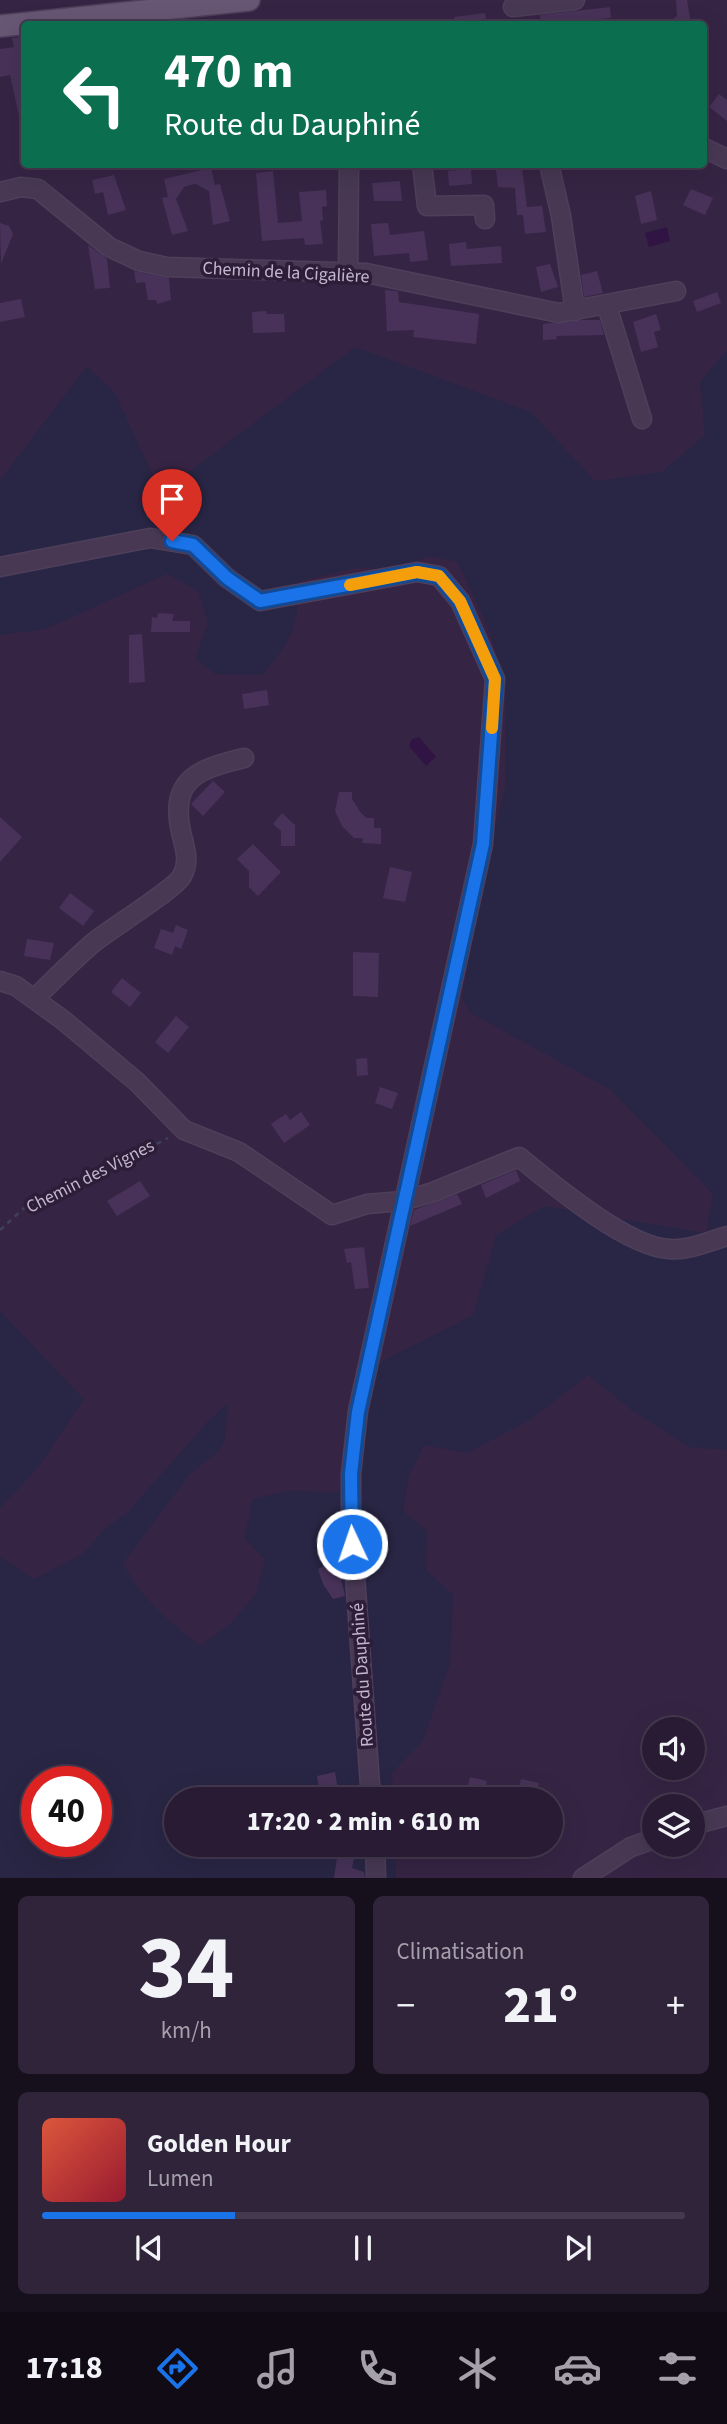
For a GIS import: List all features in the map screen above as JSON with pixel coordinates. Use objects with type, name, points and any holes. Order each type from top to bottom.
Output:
[{"type":"main road","points":[[48,21],[249,0]]},
{"type":"main road","points":[[0,26],[21,24]]},
{"type":"street","points":[[514,10],[575,0]]},
{"type":"street","points":[[707,149],[727,159]]},
{"type":"street","points":[[348,273],[349,168]]},
{"type":"street","points":[[422,168],[427,206],[484,205],[485,219]]},
{"type":"street","points":[[550,168],[561,216],[575,311]]},
{"type":"street","name":"Chemin de la Cigalière","points":[[0,192],[21,187],[38,189],[100,240],[139,261],[167,267],[366,273],[559,313],[676,291]]},
{"type":"street","points":[[607,306],[642,419]]},
{"type":"street","name":"Route du Dauphiné","points":[[0,567],[150,538],[193,545],[227,578],[260,601],[417,572],[439,576],[460,601],[495,679],[483,844],[358,1412],[351,1474],[351,1520],[370,1787]]},
{"type":"street","points":[[35,998],[93,943],[182,877],[188,859],[178,825],[178,802],[186,783],[200,770],[244,758]]},
{"type":"street","points":[[0,981],[16,986],[35,998],[137,1082],[184,1130],[239,1152],[332,1215],[367,1204],[403,1201],[519,1157],[604,1221],[644,1243],[670,1250],[727,1236]]},
{"type":"street","points":[[705,1822],[727,1816]]},
{"type":"street","points":[[583,1878],[621,1852],[642,1844]]},
{"type":"street","points":[[375,1857],[376,1878]]},
{"type":"path","name":"Chemin des Vignes","points":[[0,1230],[23,1209],[80,1184],[184,1130]]},
{"type":"shaded area","points":[[667,227],[670,241],[649,247],[645,233]]},
{"type":"shaded area","points":[[355,347],[531,412],[595,481],[662,472],[705,435],[700,382],[727,350],[727,1450],[689,1447],[634,1412],[588,1375],[530,1420],[467,1453],[424,1445],[409,1476],[403,1511],[427,1531],[426,1570],[453,1595],[450,1664],[423,1741],[392,1773],[393,1787],[164,1787],[164,1857],[395,1857],[396,1878],[0,1878],[0,1557],[34,1579],[84,1553],[105,1528],[127,1513],[211,1418],[228,1404],[225,1440],[219,1451],[189,1475],[123,1563],[147,1598],[200,1646],[231,1623],[256,1593],[265,1560],[245,1539],[252,1499],[287,1491],[340,1492],[357,1374],[473,1315],[496,1235],[544,1206],[706,1233],[713,1194],[611,1090],[469,1012],[462,998],[483,872],[505,788],[506,695],[491,635],[458,562],[429,556],[399,569],[355,568],[301,581],[291,632],[280,653],[262,675],[215,674],[195,658],[208,624],[198,591],[167,574],[46,629],[0,635],[0,480],[87,366],[115,393],[153,476],[185,475]]},
{"type":"shaded area","points":[[419,737],[436,757],[426,766],[409,746],[412,739]]},
{"type":"shaded area","points":[[0,1311],[84,1399],[40,1465],[0,1509]]},
{"type":"building","points":[[676,0],[687,0],[690,21],[670,21],[677,16]]},
{"type":"building","points":[[610,7],[611,18],[541,21],[540,15]]},
{"type":"building","points":[[485,13],[486,21],[455,21],[454,17]]},
{"type":"building","points":[[21,37],[20,120],[10,75],[0,77],[0,49],[14,47],[12,38]]},
{"type":"building","points":[[719,94],[727,100],[727,121],[709,107]]},
{"type":"building","points":[[211,168],[215,185],[220,184],[230,221],[213,225],[209,191],[196,184],[190,185],[184,187],[176,199],[188,231],[172,235],[162,198],[168,197],[164,179]]},
{"type":"building","points":[[522,168],[527,207],[542,206],[546,232],[525,234],[523,215],[517,215],[515,188],[498,187],[496,170]]},
{"type":"building","points":[[471,169],[472,184],[449,186],[448,171]]},
{"type":"building","points":[[273,171],[278,223],[302,221],[299,192],[326,190],[327,206],[322,207],[323,220],[320,221],[323,244],[305,245],[304,238],[262,241],[256,173]]},
{"type":"building","points":[[114,175],[126,210],[108,215],[103,192],[95,194],[92,180]]},
{"type":"building","points":[[400,181],[402,201],[374,201],[372,183]]},
{"type":"building","points":[[691,189],[713,198],[705,215],[683,205]]},
{"type":"building","points":[[651,191],[657,220],[641,224],[635,196]]},
{"type":"building","points":[[0,223],[9,226],[13,234],[1,264]]},
{"type":"building","points":[[388,223],[390,235],[424,231],[428,260],[410,262],[409,253],[374,256],[371,224]]},
{"type":"building","points":[[466,242],[467,249],[501,246],[502,263],[451,266],[449,244]]},
{"type":"building","points":[[88,245],[107,259],[110,288],[95,289]]},
{"type":"building","points":[[550,264],[558,287],[541,292],[536,267]]},
{"type":"building","points":[[134,271],[169,278],[171,300],[157,304],[156,300],[148,300],[145,282],[136,283]]},
{"type":"building","points":[[597,271],[603,293],[584,297],[581,275]]},
{"type":"building","points":[[385,290],[398,291],[399,302],[479,314],[476,344],[413,337],[414,330],[387,331]]},
{"type":"building","points":[[717,292],[721,303],[697,312],[693,301]]},
{"type":"building","points":[[21,299],[25,317],[0,322],[0,303]]},
{"type":"building","points":[[266,311],[267,314],[284,314],[285,332],[253,333],[252,312]]},
{"type":"building","points":[[656,314],[661,330],[654,332],[658,347],[641,352],[633,322]]},
{"type":"building","points":[[600,320],[604,335],[556,336],[557,339],[543,340],[543,324]]},
{"type":"building","points":[[158,613],[174,614],[172,621],[190,621],[190,632],[151,632],[152,617],[157,618]]},
{"type":"building","points":[[142,634],[145,682],[129,683],[129,635]]},
{"type":"building","points":[[267,690],[269,705],[244,709],[242,694]]},
{"type":"building","points":[[213,781],[225,792],[203,816],[191,804]]},
{"type":"building","points":[[339,792],[352,792],[352,799],[361,813],[366,818],[374,818],[374,828],[381,828],[381,844],[362,843],[363,838],[354,838],[342,826],[335,811]]},
{"type":"building","points":[[282,813],[295,825],[295,846],[281,846],[281,831],[273,824]]},
{"type":"building","points":[[0,817],[22,837],[0,862]]},
{"type":"building","points":[[253,844],[281,872],[258,896],[249,887],[249,871],[237,859]]},
{"type":"building","points":[[390,867],[412,872],[405,902],[383,898]]},
{"type":"building","points":[[70,893],[94,911],[83,926],[59,908]]},
{"type":"building","points":[[176,925],[188,930],[181,949],[175,946],[172,955],[154,948],[161,929],[173,933]]},
{"type":"building","points":[[27,939],[54,943],[50,960],[24,956]]},
{"type":"building","points":[[353,952],[379,953],[378,997],[353,996]]},
{"type":"building","points":[[122,978],[141,993],[130,1007],[111,992]]},
{"type":"building","points":[[176,1016],[189,1027],[168,1053],[155,1042]]},
{"type":"building","points":[[367,1058],[368,1075],[357,1076],[356,1059]]},
{"type":"building","points":[[380,1087],[398,1093],[392,1109],[375,1103]]},
{"type":"building","points":[[301,1112],[310,1125],[284,1143],[271,1124],[286,1114],[290,1120]]},
{"type":"building","points":[[516,1170],[520,1181],[486,1198],[481,1185]]},
{"type":"building","points":[[140,1181],[150,1196],[117,1216],[107,1201]]},
{"type":"building","points":[[457,1194],[462,1204],[410,1226],[414,1210]]},
{"type":"building","points":[[364,1247],[369,1288],[355,1289],[351,1262],[347,1263],[344,1249]]},
{"type":"building","points":[[337,1560],[345,1596],[333,1599],[323,1584],[318,1569]]},
{"type":"building","points":[[335,1772],[338,1787],[319,1787],[317,1776]]},
{"type":"building","points":[[470,1777],[487,1781],[486,1787],[468,1787]]},
{"type":"building","points":[[521,1779],[539,1783],[538,1787],[519,1787]]},
{"type":"building","points":[[337,1857],[354,1857],[352,1868],[364,1872],[365,1878],[334,1878]]},
{"type":"slow traffic","points":[[350,585],[417,572],[439,576],[460,601],[495,679],[492,728]]},
{"type":"route","points":[[172,541],[193,545],[227,578],[260,601],[417,572],[439,576],[460,601],[495,679],[483,844],[358,1412],[351,1474],[352,1544]]}]
